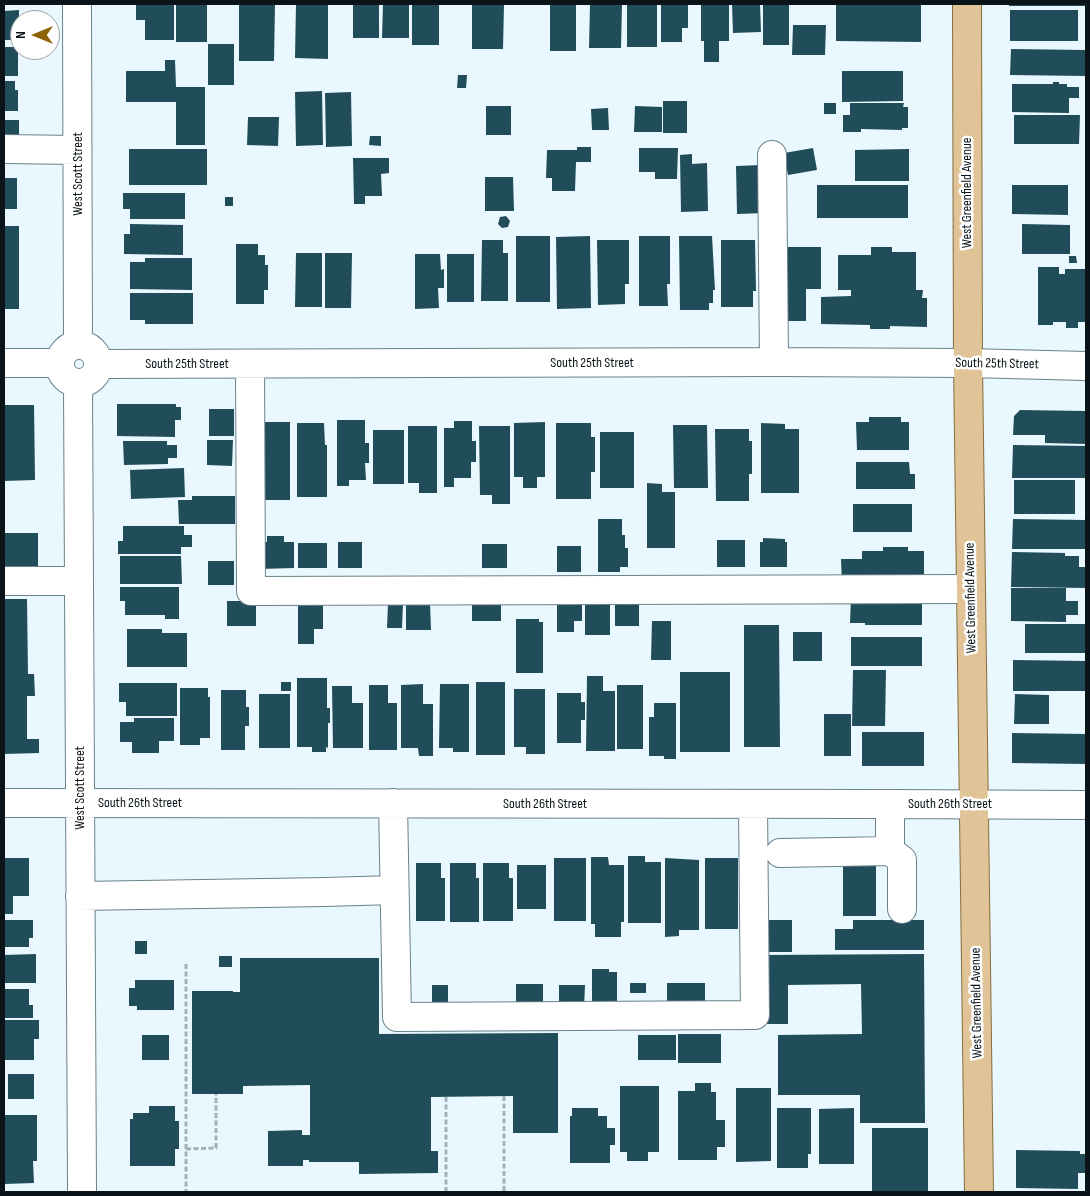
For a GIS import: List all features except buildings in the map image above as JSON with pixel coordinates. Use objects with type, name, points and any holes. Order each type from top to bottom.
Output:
[{"type":"main road","name":"West Greenfield Avenue","points":[[967,4],[968,363],[979,1192]]},
{"type":"street","name":"West Scott Street","points":[[69,354],[77,150],[77,4]]},
{"type":"street","points":[[4,149],[77,150]]},
{"type":"street","points":[[772,155],[774,362]]},
{"type":"street","points":[[4,363],[69,354],[84,345],[94,352],[97,358],[97,370],[90,380],[78,383],[67,380],[60,369],[69,354]]},
{"type":"street","name":"South 25th Street","points":[[98,364],[774,362],[1086,366]]},
{"type":"street","points":[[250,364],[251,590],[971,589]]},
{"type":"street","name":"West Scott Street","points":[[78,383],[82,1192]]},
{"type":"street","points":[[4,582],[79,581]]},
{"type":"street","name":"South 26th Street","points":[[4,803],[1086,805]]},
{"type":"street","points":[[393,804],[397,1017],[755,1015],[753,804]]},
{"type":"street","points":[[890,804],[890,851]]},
{"type":"street","points":[[780,852],[890,851],[902,860],[902,909]]},
{"type":"street","points":[[80,896],[316,893],[394,890]]},
{"type":"path","points":[[186,964],[186,1192]]},
{"type":"path","points":[[186,1149],[216,1148],[216,1094]]},
{"type":"path","points":[[446,1096],[446,1192]]},
{"type":"path","points":[[504,1096],[504,1192]]}]
